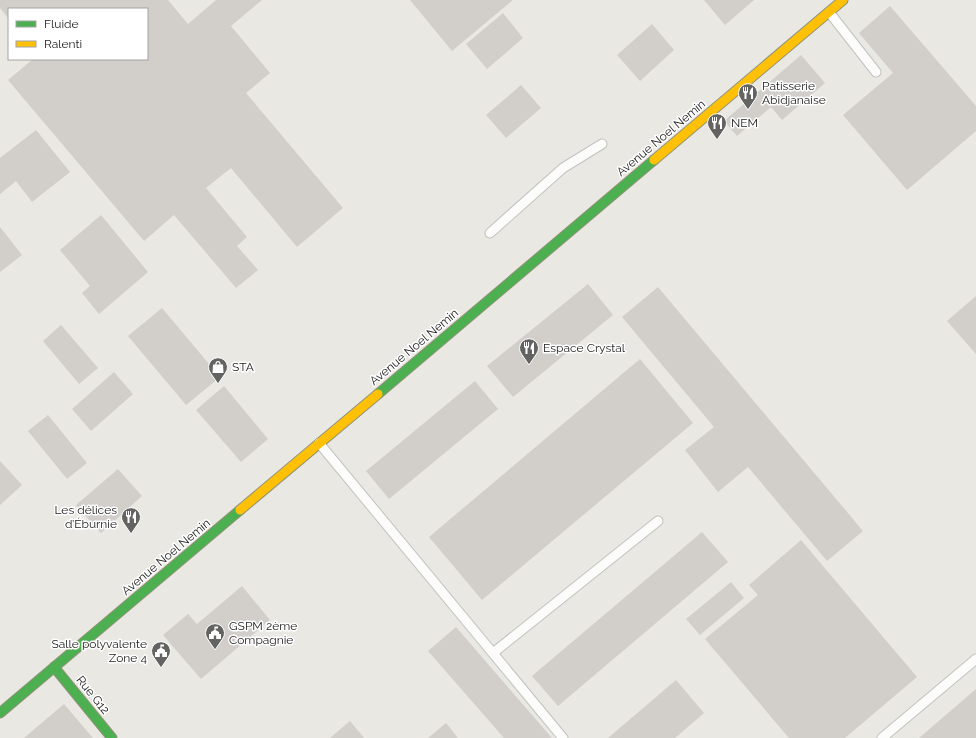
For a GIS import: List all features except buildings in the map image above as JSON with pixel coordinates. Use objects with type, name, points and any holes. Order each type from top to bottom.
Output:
[{"type":"street","name":"Avenue Noel Nemin","points":[[0,713],[843,0]]},
{"type":"street","name":"Rue G12","points":[[54,667],[112,738]]},
{"type":"lane","points":[[829,12],[876,72]]},
{"type":"lane","points":[[490,233],[563,168],[602,144]]},
{"type":"lane","points":[[319,443],[563,738]]},
{"type":"lane","points":[[493,654],[658,520]]},
{"type":"lane","points":[[882,738],[976,659]]},
{"type":"traffic: fast","points":[[378,394],[654,160]]},
{"type":"traffic: fast","points":[[0,713],[240,510]]},
{"type":"traffic: fast","points":[[54,667],[112,738]]},
{"type":"traffic: slow","points":[[654,160],[843,0]]},
{"type":"traffic: slow","points":[[240,510],[378,394]]},
{"type":"place","name":"Patisserie Abidjanaise","points":[[748,110]]},
{"type":"place","name":"NEM","points":[[717,140]]},
{"type":"place","name":"Espace Crystal","points":[[529,365]]},
{"type":"place","name":"STA","points":[[218,384]]},
{"type":"place","name":"Les délices d’Éburnie","points":[[131,534]]},
{"type":"place","name":"GSPM 2ème Compagnie","points":[[215,650]]},
{"type":"place","name":"Salle polyvalente Zone 4","points":[[161,668]]}]
